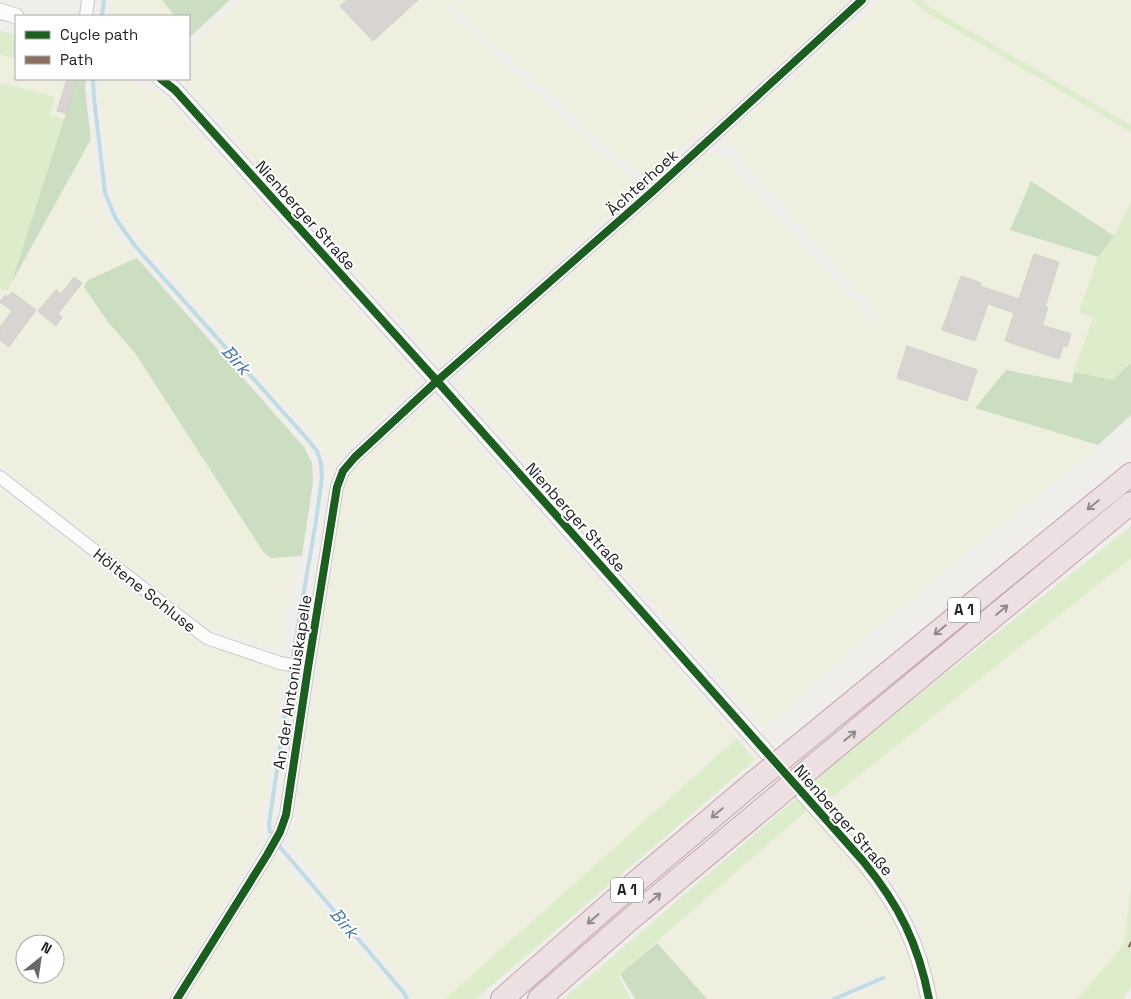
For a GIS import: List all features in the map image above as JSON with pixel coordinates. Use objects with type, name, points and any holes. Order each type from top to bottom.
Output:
[{"type":"highway","name":"A 1","points":[[502,999],[610,904],[754,782],[1131,474]]},
{"type":"highway","name":"A 1","points":[[539,999],[627,922],[1131,503]]},
{"type":"street","points":[[86,15],[88,0]]},
{"type":"street","name":"Ächterhoek","points":[[438,381],[652,192],[862,0]]},
{"type":"street","points":[[0,11],[15,16]]},
{"type":"street","name":"Nienberger Straße","points":[[163,80],[175,90],[438,381],[878,878],[891,897],[908,931],[917,953],[929,999]]},
{"type":"street","name":"An der Antoniuskapelle","points":[[177,999],[268,855],[280,832],[286,815],[304,668],[337,487],[343,471],[355,457],[438,381]]},
{"type":"street","name":"Höltene Schluse","points":[[0,477],[207,638],[280,663],[304,668]]},
{"type":"green space","points":[[111,0],[162,0],[174,15],[109,15]]},
{"type":"green space","points":[[162,0],[230,0],[191,36],[190,15],[174,15]]},
{"type":"green space","points":[[243,0],[849,0],[646,181],[450,3],[444,9],[639,187],[440,364],[183,80],[190,80],[190,49]]},
{"type":"green space","points":[[880,0],[912,0],[924,11],[1131,132],[1131,202],[1114,236],[1032,181],[1010,230],[1098,257],[1079,312],[1093,316],[1072,383],[1006,370],[976,408],[1098,445],[877,626],[764,727],[456,382],[490,347],[710,150],[718,151],[874,324],[881,316],[727,143],[728,134]]},
{"type":"green space","points":[[912,0],[923,0],[931,8],[1131,125],[1131,132],[924,11]]},
{"type":"green space","points":[[923,0],[1131,0],[1131,125],[931,8]]},
{"type":"green space","points":[[0,30],[15,35],[15,59],[0,54]]},
{"type":"green space","points":[[0,54],[15,59],[15,80],[77,80],[64,120],[50,115],[55,97],[0,82]]},
{"type":"green space","points":[[77,80],[86,80],[85,89],[91,139],[11,284]]},
{"type":"green space","points":[[100,80],[131,80],[163,95],[420,381],[345,451],[330,469],[324,452],[315,438],[131,231],[117,207],[110,182],[99,90]]},
{"type":"green space","points":[[0,82],[55,97],[50,115],[64,120],[11,284],[7,291],[0,288]]},
{"type":"green space","points":[[91,139],[96,184],[105,213],[121,239],[137,258],[88,280],[108,322],[135,353],[271,558],[295,557],[280,648],[227,634],[210,627],[194,617],[0,465],[0,288],[8,291]]},
{"type":"green space","points":[[1031,181],[1114,236],[1098,257],[1010,230]]},
{"type":"green space","points":[[1131,202],[1131,366],[1128,364],[1113,380],[1074,372],[1093,317],[1079,312],[1098,257],[1114,236]]},
{"type":"green space","points":[[137,258],[304,447],[312,463],[313,482],[302,556],[271,558],[264,553],[135,353],[108,322],[84,287],[88,280]]},
{"type":"green space","points":[[1129,364],[1131,366],[1131,415],[1098,445],[975,408],[1006,370],[1072,383],[1074,372],[1113,380]]},
{"type":"green space","points":[[436,400],[737,738],[445,999],[414,999],[408,988],[292,848],[342,498],[348,478],[359,464],[409,419]]},
{"type":"green space","points":[[0,492],[195,640],[221,652],[284,672],[260,834],[263,841],[164,999],[0,999]]},
{"type":"green space","points":[[1131,526],[1131,558],[831,798],[812,780]]},
{"type":"green space","points":[[1131,558],[1131,887],[1124,944],[1077,999],[937,999],[921,924],[872,848],[831,798]]},
{"type":"green space","points":[[737,738],[755,760],[476,999],[445,999]]},
{"type":"green space","points":[[800,795],[811,807],[618,975],[631,999],[563,999]]},
{"type":"green space","points":[[811,807],[882,896],[903,932],[919,999],[844,999],[885,981],[883,973],[820,999],[707,999],[657,943]]},
{"type":"green space","points":[[275,853],[398,996],[399,999],[186,999]]},
{"type":"green space","points":[[1131,887],[1131,987],[1123,999],[1077,999],[1124,944]]},
{"type":"green space","points":[[657,943],[707,999],[635,999],[620,974]]},
{"type":"building","points":[[347,0],[418,0],[373,41],[340,6]]},
{"type":"building","points":[[67,80],[77,80],[66,113],[57,111]]},
{"type":"building","points":[[1034,254],[1059,262],[1045,307],[1048,308],[1042,325],[1071,334],[1067,347],[1063,346],[1059,359],[1005,341],[1014,313],[988,304],[975,341],[942,330],[961,276],[981,283],[980,286],[1019,299]]},
{"type":"building","points":[[74,277],[82,283],[58,314],[62,317],[56,326],[38,311],[56,290],[61,294]]},
{"type":"building","points":[[12,292],[36,310],[9,347],[0,340],[0,327],[12,311],[0,302],[5,295],[8,297]]},
{"type":"building","points":[[907,346],[977,370],[967,401],[897,378]]},
{"type":"waterway","name":"Birk","points":[[102,15],[104,0]]},
{"type":"waterway","name":"Birk","points":[[93,80],[105,193],[116,219],[135,246],[317,451],[321,463],[322,477],[293,655]]},
{"type":"waterway","name":"Birk","points":[[270,832],[269,824],[291,674]]},
{"type":"waterway","name":"Birk","points":[[280,847],[404,993],[407,999]]},
{"type":"waterway","points":[[834,999],[883,978]]},
{"type":"cycle path","points":[[177,999],[267,855],[280,832],[286,815],[337,487],[343,471],[355,457],[437,381],[652,192],[862,0]]},
{"type":"cycle path","points":[[162,80],[175,90],[437,381],[863,861],[897,909],[913,942],[929,999]]}]
